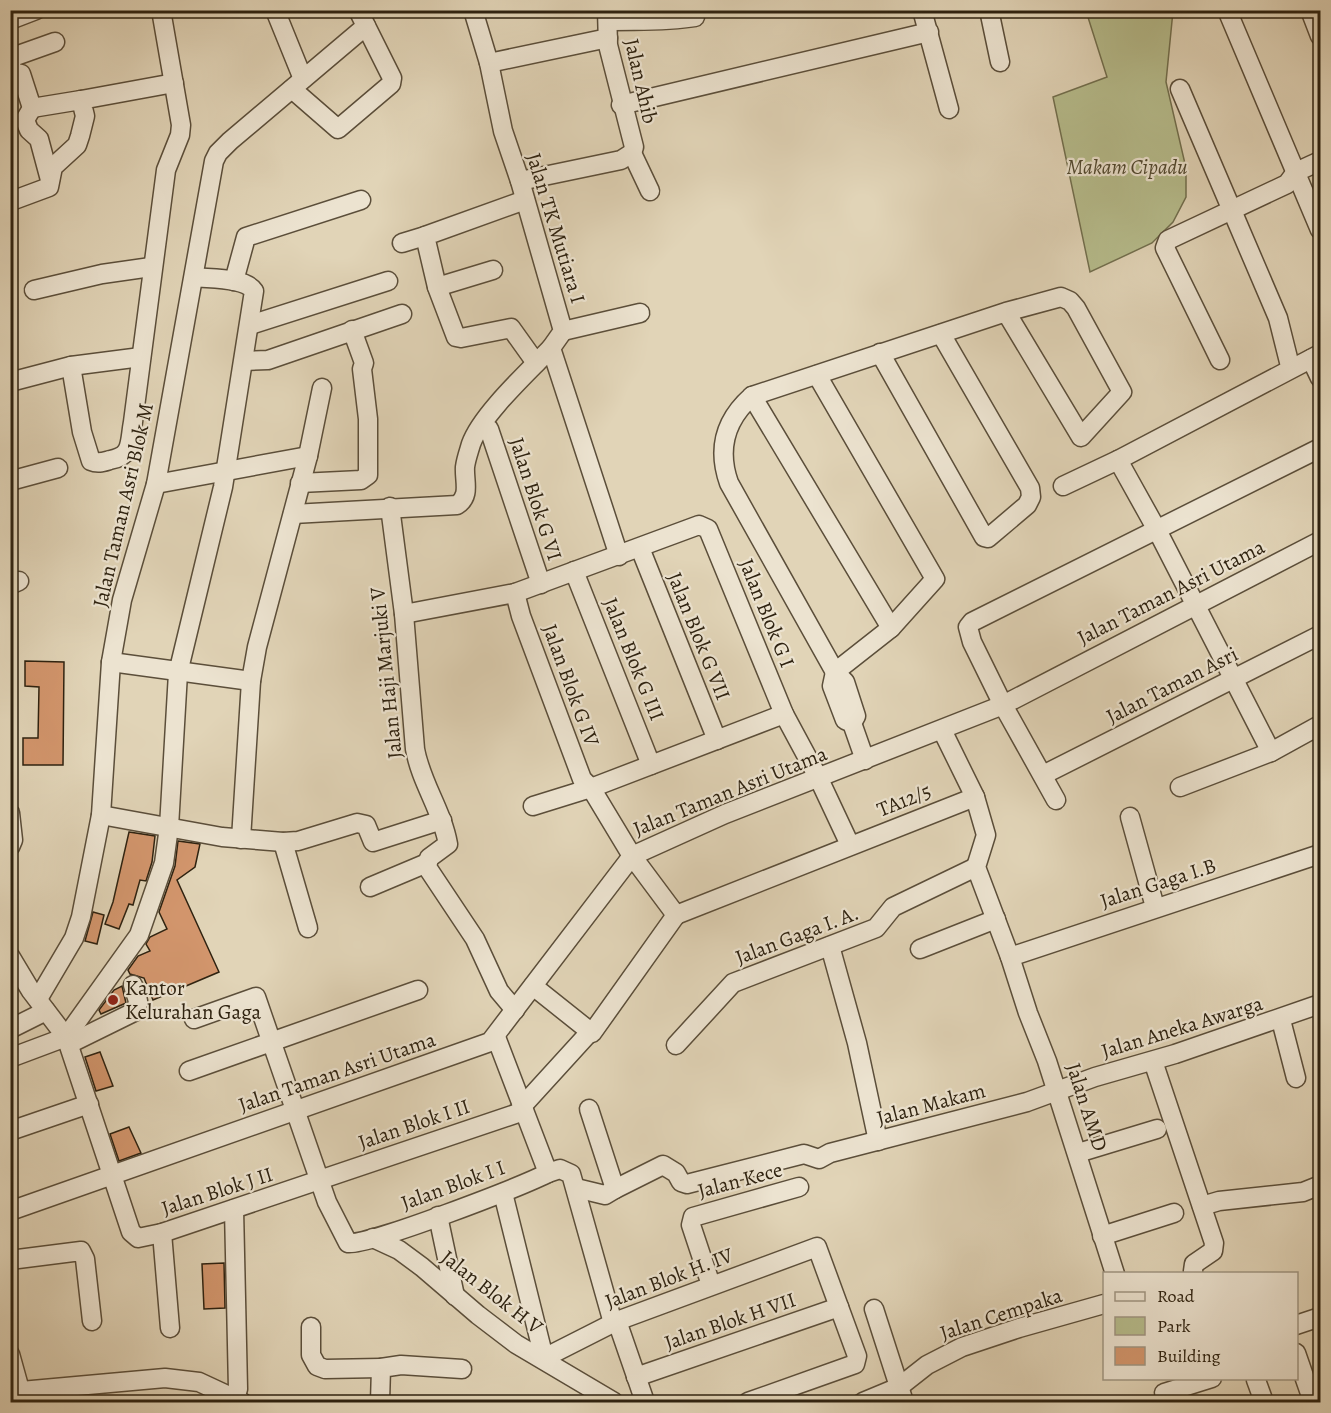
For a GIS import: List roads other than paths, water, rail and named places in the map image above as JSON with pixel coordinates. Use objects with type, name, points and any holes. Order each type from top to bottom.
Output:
[{"type":"street","points":[[10,20],[36,10]]},
{"type":"street","points":[[71,366],[82,432],[91,461],[97,463],[126,456],[146,334],[152,267],[166,170],[180,135],[174,83],[161,10]]},
{"type":"street","points":[[275,10],[298,84],[338,129],[391,84],[392,78],[362,18]]},
{"type":"street","name":"Jalan TK Mutiara I","points":[[390,507],[457,505],[461,502],[466,496],[465,464],[472,441],[486,420],[551,348],[563,331],[520,181],[502,131],[489,63],[473,10]]},
{"type":"street","points":[[922,10],[950,109]]},
{"type":"street","points":[[989,10],[1000,62]]},
{"type":"street","points":[[1227,10],[1320,230]]},
{"type":"street","points":[[1310,10],[1320,36]]},
{"type":"street","points":[[489,63],[608,23],[654,19],[664,22],[695,17]]},
{"type":"street","name":"Jalan Taman Asri Blok M","points":[[42,1005],[74,938],[81,917],[101,815],[111,662],[123,600],[156,484],[212,170],[218,153],[298,84],[362,18]]},
{"type":"street","name":"Jalan Ahib","points":[[520,181],[621,160],[632,153],[634,147],[621,105],[608,23]]},
{"type":"street","points":[[621,105],[929,33]]},
{"type":"street","points":[[10,58],[55,42]]},
{"type":"street","points":[[10,65],[15,73],[21,75],[32,108],[26,120],[29,130],[39,139],[44,150],[43,161],[51,182]]},
{"type":"street","points":[[32,108],[174,83]]},
{"type":"street","points":[[1180,88],[1230,210],[1278,318],[1289,362]]},
{"type":"street","points":[[14,200],[49,187],[52,167],[77,145],[85,116],[81,100]]},
{"type":"street","points":[[632,153],[650,191]]},
{"type":"street","points":[[1220,360],[1166,248],[1168,240],[1287,184],[1296,172],[1320,161]]},
{"type":"street","points":[[234,281],[246,237],[361,200]]},
{"type":"street","points":[[402,243],[525,200]]},
{"type":"street","points":[[424,236],[437,287],[456,337],[461,338],[510,328],[536,363]]},
{"type":"street","points":[[34,290],[102,274],[152,267]]},
{"type":"street","points":[[437,287],[493,270]]},
{"type":"street","points":[[68,1041],[139,935],[164,863],[169,827],[178,673],[225,473],[254,291],[251,287],[234,281],[194,277]]},
{"type":"street","points":[[250,325],[388,282]]},
{"type":"street","points":[[835,672],[729,483],[724,470],[723,445],[727,427],[737,409],[752,396],[1006,312],[1055,298],[1070,301],[1076,308],[1122,392],[1081,437],[1006,312]]},
{"type":"street","points":[[563,331],[640,313]]},
{"type":"street","points":[[244,361],[268,360],[402,315]]},
{"type":"street","points":[[300,483],[361,480],[368,476],[368,419],[362,369],[364,363],[352,330]]},
{"type":"street","points":[[880,353],[984,537],[988,538],[1027,504],[1031,497],[1030,488],[941,334]]},
{"type":"street","points":[[551,348],[619,556]]},
{"type":"street","points":[[1063,486],[1118,460],[1316,356],[1320,378]]},
{"type":"street","points":[[10,382],[71,366],[141,357]]},
{"type":"street","points":[[817,375],[935,579],[891,628],[835,672],[832,686],[845,720],[852,723],[865,760]]},
{"type":"street","points":[[241,839],[251,681],[256,647],[308,456],[322,388]]},
{"type":"street","points":[[752,396],[891,628]]},
{"type":"street","name":"Jalan Blok G VI","points":[[489,429],[541,584]]},
{"type":"street","points":[[1056,800],[1003,705],[972,642],[968,627],[972,622],[1320,448]]},
{"type":"street","points":[[156,484],[308,456]]},
{"type":"street","points":[[1118,460],[1157,530],[1271,752]]},
{"type":"street","points":[[10,481],[58,468]]},
{"type":"street","points":[[293,514],[390,507]]},
{"type":"street","name":"Jalan Haji Marjuki V","points":[[390,507],[404,614],[412,727],[418,769],[442,820],[448,844],[429,858],[427,864]]},
{"type":"street","name":"Jalan Blok G I","points":[[640,548],[699,525],[708,529],[784,714],[824,777],[850,846]]},
{"type":"street","name":"Jalan Taman Asri Utama","points":[[10,1211],[490,1042],[533,986],[629,850],[824,777],[1003,705],[1320,541]]},
{"type":"street","points":[[404,614],[515,593],[640,548]]},
{"type":"street","name":"Jalan Blok G VII","points":[[640,548],[717,740]]},
{"type":"street","name":"Jalan Blok G III","points":[[574,571],[651,765]]},
{"type":"street","name":"Jalan Blok G IV","points":[[515,593],[521,616],[582,779],[591,788],[629,850],[676,915]]},
{"type":"street","name":"Jalan Taman Asri","points":[[1043,775],[1320,635]]},
{"type":"street","points":[[111,662],[178,673],[251,681]]},
{"type":"street","points":[[533,806],[591,788],[784,714]]},
{"type":"street","points":[[1180,787],[1271,752],[1320,725]]},
{"type":"street","points":[[942,730],[975,797],[986,835],[976,867]]},
{"type":"street","name":"TA12/5","points":[[676,915],[975,797]]},
{"type":"street","points":[[10,813],[13,840],[10,847]]},
{"type":"street","points":[[101,815],[241,839],[283,842],[298,841],[357,823],[366,825],[373,842],[442,820]]},
{"type":"street","points":[[1130,817],[1155,907]]},
{"type":"street","points":[[283,842],[308,928]]},
{"type":"street","name":"Jalan Gaga I.B","points":[[1010,957],[1318,847]]},
{"type":"street","points":[[370,887],[427,864],[439,887],[475,939],[499,992],[515,1010]]},
{"type":"street","name":"Jalan AMD","points":[[976,867],[1078,1153],[1114,1272]]},
{"type":"street","name":"Jalan Gaga I. A.","points":[[676,1044],[733,983],[876,928],[893,907],[976,867]]},
{"type":"street","points":[[523,1107],[592,1032],[676,915]]},
{"type":"street","points":[[920,949],[996,919]]},
{"type":"street","points":[[830,946],[857,1043],[878,1141]]},
{"type":"street","points":[[10,956],[68,1041],[111,1174]]},
{"type":"street","points":[[10,1058],[68,1041],[136,1011],[138,1001],[133,986]]},
{"type":"street","points":[[533,986],[592,1032]]},
{"type":"street","points":[[189,1071],[418,990]]},
{"type":"street","points":[[194,1019],[256,997],[327,1202],[348,1242],[355,1244],[373,1238]]},
{"type":"street","name":"Jalan Aneka Awarga","points":[[1056,1093],[1095,1077],[1154,1061],[1281,1020],[1320,1004]]},
{"type":"street","points":[[10,1029],[42,1005]]},
{"type":"street","points":[[1281,1020],[1296,1078]]},
{"type":"street","points":[[496,1037],[548,1173],[560,1169],[567,1171],[576,1188],[615,1322],[645,1402]]},
{"type":"street","points":[[1154,1061],[1215,1247],[1194,1264],[1191,1272]]},
{"type":"street","name":"Jalan Makam","points":[[615,1189],[663,1165],[676,1173],[681,1182],[687,1184],[804,1154],[817,1160],[830,1153],[1056,1093]]},
{"type":"street","points":[[10,1131],[89,1104]]},
{"type":"street","name":"Jalan Blok I II","points":[[319,1180],[523,1107]]},
{"type":"street","points":[[576,1188],[605,1194],[615,1189],[589,1109]]},
{"type":"street","points":[[1078,1153],[1157,1128]]},
{"type":"street","name":"Jalan Blok I I","points":[[373,1238],[503,1193],[548,1173]]},
{"type":"street","name":"Jalan Blok J II","points":[[111,1174],[131,1232],[138,1238],[162,1233],[319,1180]]},
{"type":"street","points":[[1202,1206],[1219,1201],[1303,1192],[1318,1186],[1320,1189]]},
{"type":"street","name":"Jalan Kece","points":[[711,1285],[691,1225],[693,1217],[799,1187]]},
{"type":"street","points":[[503,1193],[544,1358]]},
{"type":"street","points":[[10,1354],[15,1391],[165,1378],[199,1382],[227,1399],[238,1389],[234,1209]]},
{"type":"street","points":[[1102,1236],[1174,1213]]},
{"type":"street","points":[[438,1215],[455,1296]]},
{"type":"street","points":[[162,1233],[170,1328]]},
{"type":"street","name":"Jalan Blok H V","points":[[373,1238],[407,1256],[516,1344],[544,1358],[614,1402]]},
{"type":"street","name":"Jalan Blok H. IV","points":[[544,1358],[615,1322],[814,1246],[819,1249],[839,1307]]},
{"type":"street","points":[[10,1260],[81,1251],[85,1260],[92,1321]]},
{"type":"street","name":"Jalan Cempaka","points":[[863,1402],[902,1395],[927,1365],[962,1347],[1103,1304]]},
{"type":"street","points":[[748,1402],[855,1364],[857,1356],[839,1307]]},
{"type":"street","name":"Jalan Blok H VII","points":[[636,1377],[839,1307]]},
{"type":"street","points":[[874,1309],[902,1395]]},
{"type":"street","points":[[1298,1324],[1320,1317]]},
{"type":"street","points":[[311,1327],[311,1355],[317,1366],[325,1369],[381,1368],[401,1365],[462,1369]]},
{"type":"street","points":[[1298,1359],[1312,1402]]},
{"type":"street","points":[[380,1402],[381,1368]]},
{"type":"street","points":[[1163,1391],[1204,1380]]},
{"type":"street","points":[[1256,1380],[1264,1402]]},
{"type":"place","name":"Kantor Kelurahan Gaga","points":[[113,1000]]},
{"type":"park label","name":"Makam Cipadu","points":[[1127,167]]}]
